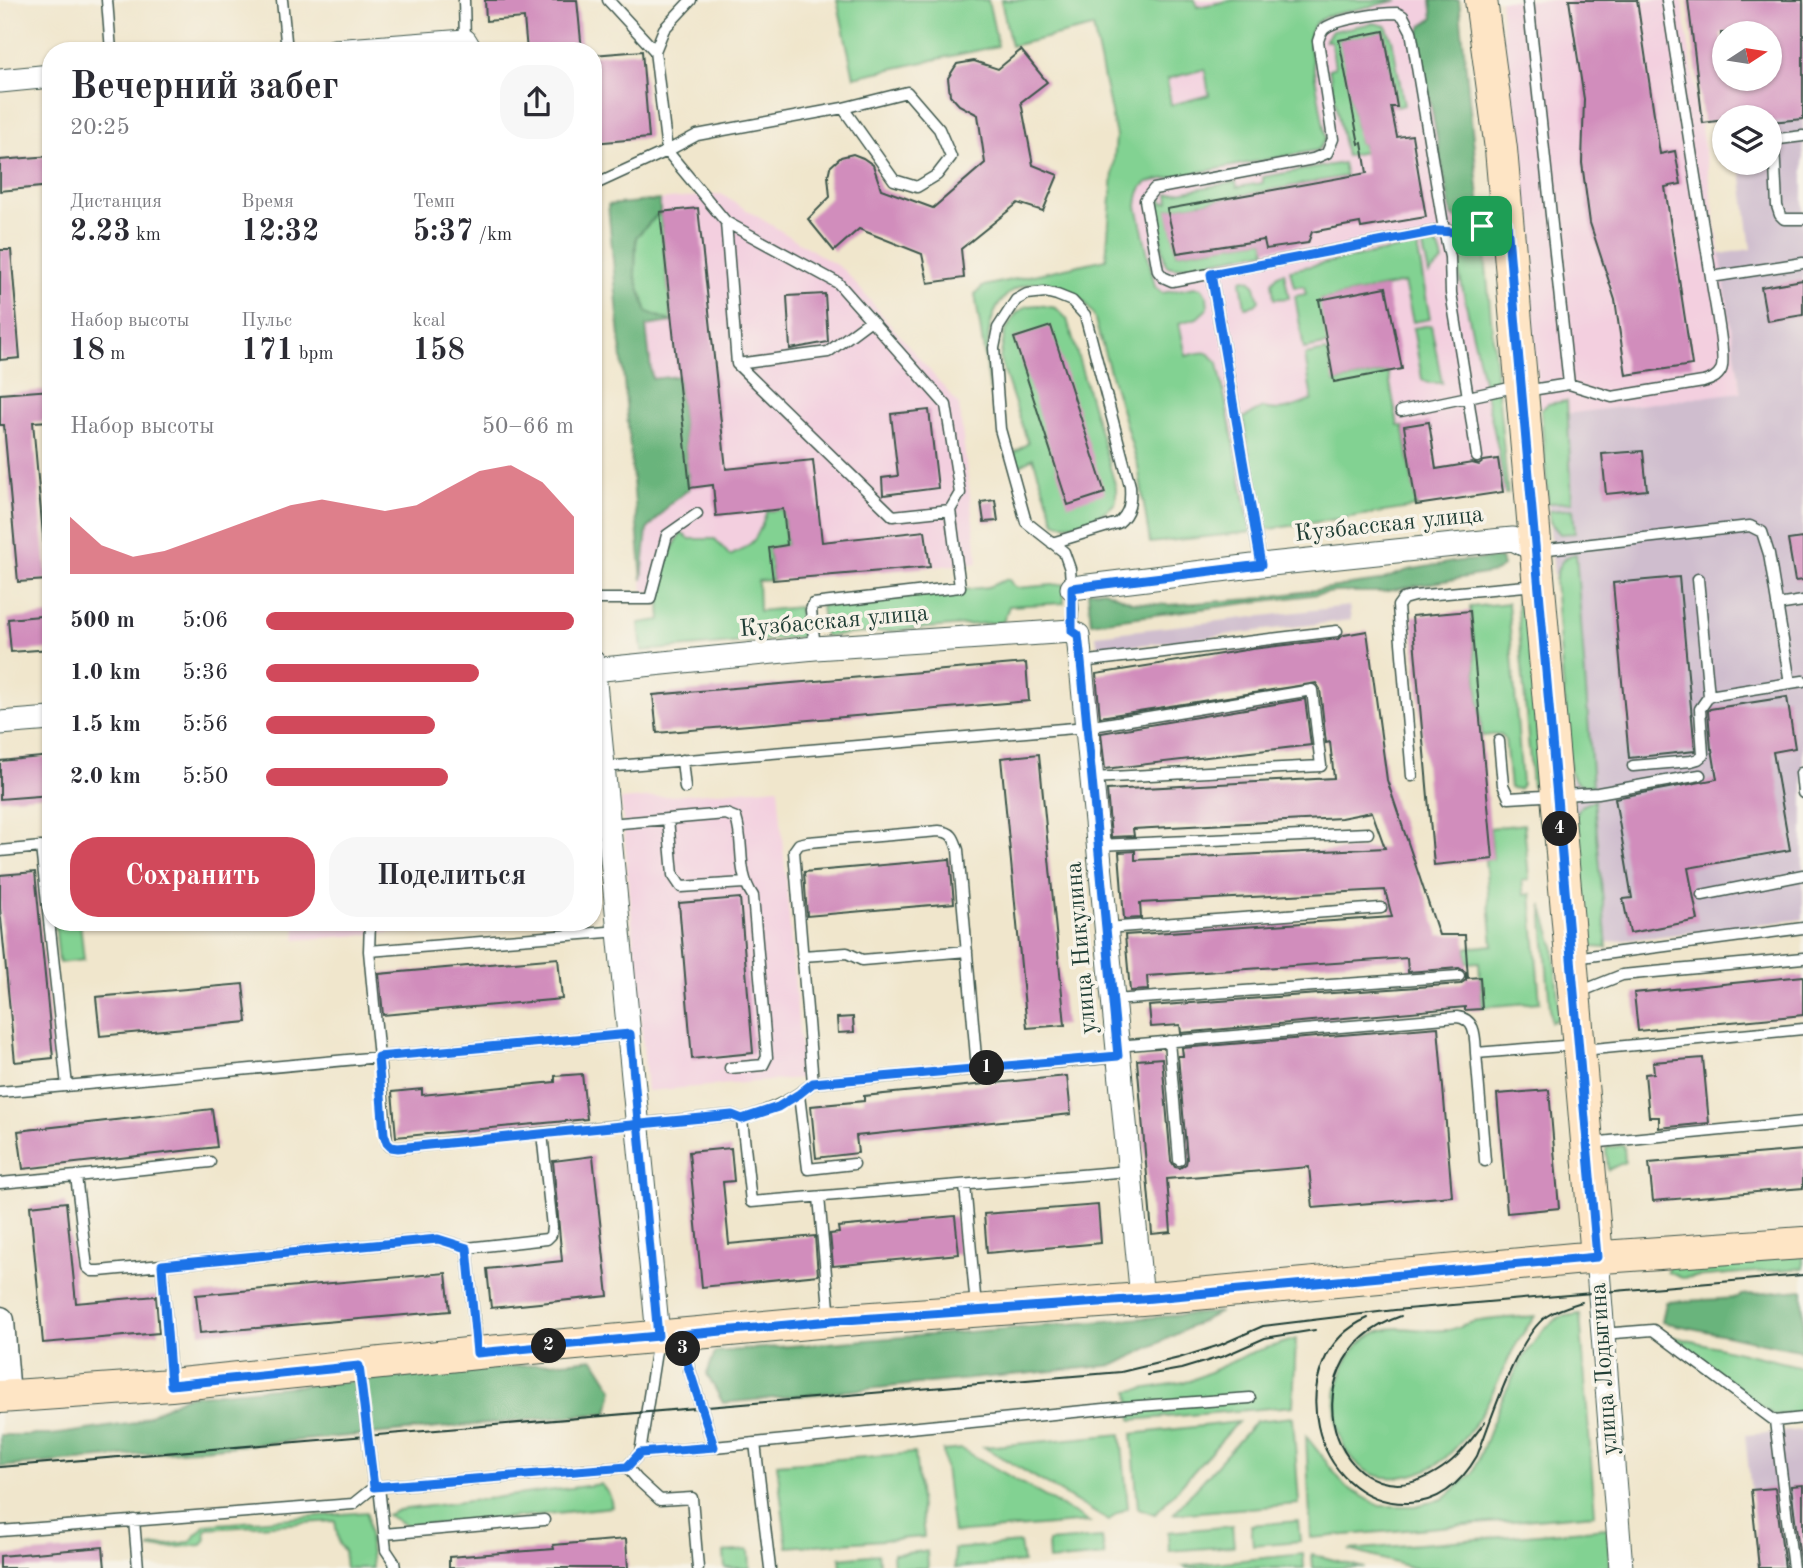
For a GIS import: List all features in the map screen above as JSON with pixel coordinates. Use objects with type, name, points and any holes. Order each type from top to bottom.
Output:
[{"type":"main road","name":"улица Лодыгина","points":[[1481,0],[1501,149],[1597,1257]]},
{"type":"main road","points":[[3,1396],[171,1385],[477,1353],[831,1321],[1142,1299],[1597,1257],[1803,1243]]},
{"type":"street","points":[[0,81],[42,77]]},
{"type":"street","name":"Кузбасская улица","points":[[1072,588],[1513,539],[1537,551]]},
{"type":"street","name":"Кузбасская улица","points":[[602,668],[815,648],[1075,633]]},
{"type":"street","name":"улица Никулина","points":[[1075,633],[1081,662],[1142,1299]]},
{"type":"street","points":[[0,723],[42,720]]},
{"type":"street","points":[[602,771],[638,1124],[668,1335]]},
{"type":"street","name":"улица Лодыгина","points":[[1597,1257],[1621,1568]]},
{"type":"street","points":[[0,1321],[3,1396]]},
{"type":"lane","points":[[107,0],[110,42]]},
{"type":"lane","points":[[282,0],[286,42]]},
{"type":"lane","points":[[464,0],[468,42]]},
{"type":"lane","points":[[608,0],[655,51]]},
{"type":"lane","points":[[691,0],[664,29],[655,51],[667,151],[726,222],[838,283],[946,405],[960,493],[950,510],[960,587],[813,604],[811,610],[815,648]]},
{"type":"lane","points":[[1528,0],[1569,384]]},
{"type":"lane","points":[[1401,411],[1522,388],[1569,384],[1612,397],[1703,382],[1714,378],[1722,369],[1723,356],[1667,0]]},
{"type":"lane","points":[[1478,457],[1451,293],[1450,257],[1444,230],[1409,24],[1403,16],[1396,13],[1364,17],[1330,25],[1322,31],[1318,41],[1333,139],[1327,153],[1313,159],[1154,189],[1147,195],[1145,208],[1158,271],[1172,281],[1444,230],[1455,232],[1507,223]]},
{"type":"lane","points":[[602,181],[697,135],[843,108],[907,92],[939,129],[951,157],[937,175],[917,187],[894,180],[843,108]]},
{"type":"lane","points":[[1803,136],[1779,139],[1774,145],[1773,156],[1780,215],[1784,219],[1803,219]]},
{"type":"lane","points":[[726,222],[737,364],[893,516],[950,510]]},
{"type":"lane","points":[[1711,277],[1803,262]]},
{"type":"lane","points":[[1211,274],[1261,565]]},
{"type":"lane","points":[[1052,543],[1118,523],[1126,517],[1131,501],[1130,486],[1085,315],[1072,301],[1045,292],[1027,294],[1016,300],[998,328],[994,348],[1000,429],[1026,522],[1052,543],[1064,552],[1070,569],[1075,633]]},
{"type":"lane","points":[[737,364],[828,352],[871,320]]},
{"type":"lane","points":[[602,599],[650,599],[667,535],[697,514]]},
{"type":"lane","points":[[1537,551],[1734,526],[1750,526],[1762,532],[1769,554],[1790,683]]},
{"type":"lane","points":[[1633,766],[1691,761],[1703,755],[1700,709],[1709,696],[1698,579]]},
{"type":"lane","points":[[1412,776],[1398,606],[1403,599],[1414,596],[1540,585]]},
{"type":"lane","points":[[1777,605],[1803,601]]},
{"type":"lane","points":[[1081,662],[1337,631]]},
{"type":"lane","points":[[1709,696],[1803,681]]},
{"type":"lane","points":[[602,756],[682,760],[1087,727],[1312,690],[1321,766],[1092,778]]},
{"type":"lane","points":[[1499,741],[1503,786],[1509,798],[1598,793],[1700,775]]},
{"type":"lane","points":[[682,760],[685,788]]},
{"type":"lane","points":[[1801,773],[1803,793]]},
{"type":"lane","points":[[609,824],[726,814],[736,818],[744,883],[753,896],[767,1057],[763,1065],[730,1068]]},
{"type":"lane","points":[[668,819],[673,874],[681,887],[744,883]]},
{"type":"lane","points":[[813,1083],[794,851],[799,844],[939,831],[954,836],[958,850],[977,1069]]},
{"type":"lane","points":[[1098,845],[1368,834]]},
{"type":"lane","points":[[0,851],[41,847],[42,857]]},
{"type":"lane","points":[[1702,895],[1803,875]]},
{"type":"lane","points":[[1106,928],[1381,908]]},
{"type":"lane","points":[[1571,958],[1803,928]]},
{"type":"lane","points":[[50,931],[66,1086]]},
{"type":"lane","points":[[370,931],[384,1134],[391,1147],[732,1115],[742,1119],[778,1107],[813,1083],[977,1069],[1118,1051],[1169,1041],[1465,1017],[1471,1023],[1475,1034],[1485,1161]]},
{"type":"lane","points":[[369,951],[620,931]]},
{"type":"lane","points":[[802,956],[847,953],[862,960],[967,951]]},
{"type":"lane","points":[[1575,994],[1622,975],[1803,958]]},
{"type":"lane","points":[[1113,1000],[1459,976]]},
{"type":"lane","points":[[1476,1053],[1803,1029]]},
{"type":"lane","points":[[0,1091],[293,1061],[378,1057],[630,1034]]},
{"type":"lane","points":[[1169,1041],[1179,1160]]},
{"type":"lane","points":[[799,1094],[808,1169],[854,1164]]},
{"type":"lane","points":[[742,1119],[751,1202],[1129,1171]]},
{"type":"lane","points":[[1588,1143],[1803,1122]]},
{"type":"lane","points":[[76,1176],[87,1267],[92,1271],[438,1239],[467,1248],[540,1241],[551,1235],[542,1133]]},
{"type":"lane","points":[[0,1183],[210,1162]]},
{"type":"lane","points":[[965,1185],[976,1311]]},
{"type":"lane","points":[[819,1197],[831,1321]]},
{"type":"lane","points":[[467,1248],[477,1353]]},
{"type":"lane","points":[[162,1265],[171,1385]]},
{"type":"lane","points":[[1602,1334],[1653,1330],[1775,1421],[1803,1418]]},
{"type":"lane","points":[[668,1335],[714,1447]]},
{"type":"lane","points":[[0,1531],[354,1504],[377,1487],[627,1467],[640,1453],[668,1335]]},
{"type":"lane","points":[[359,1366],[386,1550],[395,1568]]},
{"type":"lane","points":[[640,1453],[1112,1408],[1250,1398]]},
{"type":"lane","points":[[1775,1421],[1793,1568]]},
{"type":"lane","points":[[755,1443],[770,1568]]},
{"type":"lane","points":[[627,1467],[636,1479],[660,1500],[692,1498],[698,1568]]},
{"type":"lane","points":[[134,1520],[138,1568]]},
{"type":"lane","points":[[384,1534],[544,1520]]},
{"type":"shaded area","points":[[1001,0],[1459,0],[1508,494],[1263,530],[1150,543],[1106,259],[1116,136],[1093,27]]},
{"type":"shaded area","points":[[1500,0],[1682,0],[1741,393],[1541,417]]},
{"type":"shaded area","points":[[1720,0],[1803,0],[1803,919],[1584,945],[1541,417],[1741,392],[1720,254],[1751,249],[1742,175],[1782,175],[1782,105],[1733,105],[1732,91],[1782,91],[1782,21],[1723,21]]},
{"type":"shaded area","points":[[721,194],[844,270],[959,405],[978,563],[643,592],[608,205]]},
{"type":"shaded area","points":[[1349,606],[1351,620],[1098,650],[1096,635]]},
{"type":"shaded area","points":[[778,787],[803,1078],[647,1091],[621,800]]},
{"type":"shaded area","points":[[296,931],[411,931],[296,940]]},
{"type":"shaded area","points":[[1803,1430],[1803,1568],[1759,1568],[1745,1435]]},
{"type":"green space","points":[[837,0],[988,0],[998,46],[854,77]]},
{"type":"green space","points":[[1001,0],[1195,0],[1197,7],[1233,0],[1398,0],[1327,16],[1316,23],[1310,32],[1310,48],[1326,139],[1318,150],[1148,182],[1139,196],[1137,206],[1155,287],[1162,293],[1202,288],[1207,296],[1208,308],[1197,318],[1179,323],[1186,356],[1204,352],[1218,363],[1251,532],[1150,543],[1138,466],[1094,318],[1081,299],[1069,290],[1041,282],[1027,284],[1002,300],[994,314],[989,332],[990,390],[975,294],[984,286],[1106,259],[1116,136],[1093,27],[1011,46]],"holes":[[[1205,69],[1209,95],[1171,105],[1167,79]]]},
{"type":"green space","points":[[1431,0],[1459,0],[1481,218],[1469,221],[1458,220],[1451,214],[1419,40],[1422,27],[1433,19]]},
{"type":"green space","points":[[1374,23],[1386,26],[1392,39],[1404,105],[1397,107],[1384,32],[1340,40],[1359,143],[1362,143],[1364,152],[1346,156],[1329,69],[1335,67],[1331,41],[1325,41],[1332,31]]},
{"type":"green space","points":[[1343,163],[1346,176],[1168,209],[1177,253],[1264,240],[1266,251],[1176,268],[1167,266],[1154,203],[1161,195],[1163,203],[1169,202],[1168,194],[1236,182],[1237,187],[1263,183],[1263,177]]},
{"type":"green space","points":[[660,200],[660,212],[636,237],[635,275],[647,312],[672,322],[646,326],[652,379],[678,376],[690,488],[669,505],[647,530],[642,580],[608,205]]},
{"type":"green space","points":[[660,212],[672,322],[647,312],[635,275],[636,237]]},
{"type":"green space","points":[[1483,235],[1508,494],[1505,494],[1499,453],[1456,259],[1456,247],[1469,237]]},
{"type":"green space","points":[[1429,242],[1439,247],[1443,261],[1429,274],[1422,243]]},
{"type":"green space","points":[[1417,245],[1430,319],[1413,322],[1404,283],[1320,300],[1341,342],[1304,349],[1295,296],[1306,294],[1304,286],[1294,287],[1290,270]]},
{"type":"green space","points":[[1284,272],[1289,298],[1274,299],[1272,282]]},
{"type":"green space","points":[[1250,280],[1255,286],[1259,301],[1255,305],[1245,307],[1241,281]]},
{"type":"green space","points":[[1027,306],[1056,308],[1067,319],[1116,488],[1116,502],[1096,517],[1079,523],[1055,522],[1033,458],[1016,468],[1013,454],[1028,443],[1000,359],[1005,332],[1016,314]]},
{"type":"green space","points":[[1431,325],[1442,383],[1428,383],[1422,379],[1413,328]]},
{"type":"green space","points":[[1326,351],[1335,382],[1388,372],[1398,426],[1403,426],[1417,507],[1263,530],[1243,418],[1263,408],[1282,410],[1312,400],[1305,355]]},
{"type":"green space","points":[[1567,401],[1572,502],[1548,503],[1541,410],[1548,404]]},
{"type":"green space","points":[[783,509],[787,545],[769,548],[773,580],[758,581],[759,611],[799,607],[802,637],[642,651],[639,623],[661,620],[660,595],[663,575],[669,555],[681,533],[690,539],[715,539],[730,556],[755,539],[767,511]]},
{"type":"green space","points":[[1573,509],[1575,533],[1560,534],[1550,522],[1549,511]]},
{"type":"green space","points":[[1576,554],[1593,786],[1579,783],[1570,772],[1555,582],[1561,564],[1567,557]]},
{"type":"green space","points":[[1501,558],[1503,567],[1495,572],[1382,592],[1335,592],[1091,623],[1088,591],[1104,590],[1132,602],[1168,605],[1252,599],[1379,581],[1408,570],[1459,561]]},
{"type":"green space","points":[[1008,579],[1016,588],[1064,584],[1064,603],[1009,606],[1003,622],[825,636],[821,606],[988,587]]},
{"type":"green space","points":[[1516,594],[1527,594],[1541,785],[1532,786]]},
{"type":"green space","points":[[1508,603],[1522,784],[1519,789],[1510,788],[1505,739],[1501,734],[1482,736],[1470,607]]},
{"type":"green space","points":[[1594,800],[1607,948],[1592,947],[1583,936],[1574,819],[1581,806]]},
{"type":"green space","points":[[1524,824],[1529,879],[1522,881],[1524,895],[1531,894],[1540,1002],[1482,1007],[1479,962],[1467,963],[1466,948],[1493,945],[1485,860],[1493,859],[1490,828]]},
{"type":"green space","points":[[1542,905],[1554,945],[1559,1014],[1555,1021],[1551,1022]]},
{"type":"green space","points":[[56,931],[81,931],[84,960],[59,963]]},
{"type":"green space","points":[[1624,1145],[1625,1162],[1608,1170],[1606,1148]]},
{"type":"green space","points":[[1803,1249],[1803,1268],[1682,1278],[1667,1272],[1671,1260]]},
{"type":"green space","points":[[1803,1290],[1803,1351],[1662,1322],[1666,1302],[1738,1298],[1741,1295]]},
{"type":"green space","points":[[1220,1312],[1115,1365],[723,1403],[707,1374],[715,1352]]},
{"type":"green space","points":[[1580,1314],[1595,1514],[1311,1538],[1306,1436],[1346,1487],[1380,1506],[1415,1506],[1443,1499],[1473,1473],[1502,1399],[1522,1359],[1544,1329],[1559,1317]]},
{"type":"green space","points":[[1535,1316],[1514,1347],[1476,1422],[1444,1459],[1416,1474],[1379,1476],[1359,1465],[1345,1447],[1337,1423],[1336,1397],[1342,1372],[1354,1350],[1373,1334],[1400,1328],[1449,1330],[1481,1320]]},
{"type":"green space","points":[[1666,1335],[1803,1367],[1803,1413],[1773,1415]]},
{"type":"green space","points":[[1296,1339],[1293,1406],[1132,1420],[1129,1391],[1190,1381],[1253,1352]]},
{"type":"green space","points":[[594,1359],[613,1389],[608,1413],[0,1467],[0,1435],[52,1435],[135,1423],[186,1396]]},
{"type":"green space","points":[[1293,1417],[1299,1504],[1173,1514],[1256,1421]]},
{"type":"green space","points":[[1238,1422],[1155,1514],[1138,1508],[1132,1434]]},
{"type":"green space","points":[[1121,1434],[1128,1508],[1109,1521],[984,1447]]},
{"type":"green space","points":[[962,1449],[1089,1522],[953,1533],[943,1451]]},
{"type":"green space","points":[[915,1453],[924,1537],[787,1547],[777,1464]]},
{"type":"green space","points":[[601,1484],[610,1496],[612,1507],[460,1523],[405,1525],[387,1515],[399,1510]]},
{"type":"green space","points":[[367,1512],[372,1568],[346,1568],[335,1521],[207,1529],[202,1545],[150,1549],[190,1542],[205,1525]]},
{"type":"green space","points":[[1298,1521],[1300,1541],[1253,1545],[1251,1525]]},
{"type":"green space","points":[[1232,1526],[1234,1546],[1169,1551],[1168,1532]]},
{"type":"green space","points":[[1607,1528],[1610,1568],[1414,1568],[1349,1550]]},
{"type":"green space","points":[[1102,1538],[1105,1556],[1049,1561],[1048,1542]]},
{"type":"green space","points":[[1020,1543],[1023,1562],[955,1568],[954,1549]]},
{"type":"green space","points":[[749,1550],[750,1568],[725,1568],[724,1552]]},
{"type":"green space","points":[[927,1551],[928,1568],[894,1568],[893,1554]]},
{"type":"green space","points":[[878,1554],[880,1568],[841,1568],[840,1558]]},
{"type":"green space","points":[[1303,1554],[1304,1568],[1183,1566]]},
{"type":"green space","points":[[1312,1554],[1364,1568],[1313,1568]]},
{"type":"building","points":[[485,0],[577,0],[581,42],[526,42],[524,18],[486,21]]},
{"type":"building","points":[[1569,0],[1637,0],[1660,154],[1675,151],[1681,184],[1665,187],[1692,365],[1626,375],[1615,300],[1590,223],[1582,163],[1584,99]]},
{"type":"building","points":[[1688,0],[1803,0],[1803,119],[1782,121],[1782,105],[1712,105],[1712,122],[1703,123]]},
{"type":"building","points":[[1384,31],[1397,107],[1391,107],[1397,137],[1412,135],[1426,217],[1361,228],[1360,223],[1312,232],[1308,243],[1266,249],[1264,240],[1177,253],[1167,209],[1367,173],[1339,40]]},
{"type":"building","points":[[1021,50],[1047,82],[1021,102],[1033,165],[1058,175],[1043,211],[1018,203],[961,249],[964,278],[928,283],[922,254],[859,229],[834,251],[808,219],[830,197],[830,167],[841,157],[853,154],[873,165],[881,189],[933,208],[985,163],[978,115],[959,105],[950,95],[948,78],[957,64],[974,61],[998,69]]},
{"type":"building","points":[[642,51],[649,138],[602,142],[602,54]]},
{"type":"building","points":[[42,157],[42,187],[0,191],[0,160]]},
{"type":"building","points":[[698,208],[726,469],[813,460],[822,542],[925,531],[930,567],[773,580],[769,548],[787,545],[783,509],[716,516],[713,485],[690,488],[660,212]]},
{"type":"building","points":[[0,250],[11,250],[20,358],[0,360]]},
{"type":"building","points":[[1803,280],[1803,315],[1767,321],[1761,287]]},
{"type":"building","points":[[1386,287],[1402,369],[1334,382],[1319,300]]},
{"type":"building","points":[[825,294],[828,342],[790,349],[787,296]]},
{"type":"building","points":[[1051,326],[1105,493],[1068,505],[1014,338]]},
{"type":"building","points":[[42,391],[42,422],[33,422],[42,524],[42,580],[18,582],[4,425],[0,425],[0,394]]},
{"type":"building","points":[[929,410],[938,488],[883,495],[882,478],[898,476],[891,414]]},
{"type":"building","points":[[1429,422],[1436,469],[1472,463],[1479,465],[1484,461],[1498,459],[1503,492],[1416,505],[1404,426]]},
{"type":"building","points":[[1643,451],[1647,490],[1606,494],[1602,454]]},
{"type":"building","points":[[995,500],[998,521],[984,522],[981,502]]},
{"type":"building","points":[[1803,538],[1803,580],[1795,581],[1788,540]]},
{"type":"building","points":[[1679,577],[1695,751],[1629,758],[1613,583]]},
{"type":"building","points":[[1470,611],[1493,859],[1434,865],[1412,616]]},
{"type":"building","points":[[42,616],[42,650],[11,652],[8,619]]},
{"type":"building","points":[[1367,631],[1387,780],[1439,935],[1465,935],[1468,978],[1480,977],[1482,1009],[1465,1010],[1465,1007],[1181,1033],[1180,1025],[1151,1027],[1149,1006],[1460,984],[1466,980],[1466,972],[1459,968],[1408,972],[1407,958],[1147,976],[1148,990],[1130,991],[1125,935],[1392,917],[1385,890],[1140,903],[1141,918],[1124,919],[1119,852],[1135,851],[1135,860],[1385,848],[1372,812],[1341,818],[1133,829],[1134,836],[1111,837],[1107,790],[1334,778],[1330,742],[1326,743],[1320,689],[1316,683],[1100,717],[1096,674],[1252,649],[1338,639],[1344,635]]},
{"type":"building","points":[[1026,663],[1029,701],[657,733],[653,695]]},
{"type":"building","points":[[1787,697],[1795,748],[1773,752],[1790,850],[1688,868],[1698,920],[1630,933],[1623,899],[1632,898],[1615,798],[1717,779],[1708,711]]},
{"type":"building","points":[[1305,699],[1311,745],[1105,769],[1101,733]]},
{"type":"building","points":[[1039,754],[1065,1025],[1027,1028],[1001,758]]},
{"type":"building","points":[[42,757],[42,796],[0,799],[0,761]]},
{"type":"building","points":[[950,859],[954,903],[807,916],[804,872]]},
{"type":"building","points":[[35,872],[53,1058],[15,1062],[0,908],[0,875]]},
{"type":"building","points":[[740,898],[753,1053],[692,1059],[679,903]]},
{"type":"building","points":[[558,958],[562,999],[383,1015],[379,974]]},
{"type":"building","points":[[1803,976],[1803,1015],[1638,1031],[1634,993]]},
{"type":"building","points":[[243,984],[247,1022],[100,1036],[96,997]]},
{"type":"building","points":[[853,1017],[854,1032],[838,1033],[837,1018]]},
{"type":"building","points":[[1438,1027],[1452,1196],[1313,1208],[1309,1167],[1167,1179],[1171,1232],[1152,1234],[1137,1060],[1162,1058],[1171,1161],[1175,1167],[1180,1168],[1186,1164],[1187,1159],[1178,1056],[1183,1056],[1182,1048]]},
{"type":"building","points":[[1703,1058],[1709,1123],[1659,1128],[1659,1117],[1649,1117],[1645,1074],[1654,1073],[1653,1062]]},
{"type":"building","points":[[582,1074],[587,1119],[396,1137],[392,1092],[422,1089],[422,1095],[555,1082],[555,1076]]},
{"type":"building","points":[[1067,1076],[1071,1114],[856,1136],[858,1153],[816,1158],[811,1106],[864,1101],[864,1096]]},
{"type":"building","points":[[1549,1090],[1559,1208],[1507,1213],[1497,1094]]},
{"type":"building","points":[[212,1109],[217,1147],[23,1169],[18,1131]]},
{"type":"building","points":[[731,1148],[734,1181],[723,1182],[729,1244],[815,1236],[818,1275],[702,1287],[689,1152]]},
{"type":"building","points":[[1803,1150],[1803,1188],[1653,1201],[1649,1163]]},
{"type":"building","points":[[593,1156],[608,1296],[491,1308],[487,1269],[562,1261],[553,1161]]},
{"type":"building","points":[[66,1202],[76,1303],[156,1296],[159,1333],[43,1343],[30,1206]]},
{"type":"building","points":[[1098,1205],[1101,1243],[987,1253],[984,1214]]},
{"type":"building","points":[[955,1216],[959,1254],[833,1266],[830,1234],[839,1233],[838,1227]]},
{"type":"building","points":[[446,1273],[450,1311],[200,1333],[196,1295]]},
{"type":"building","points":[[1803,1485],[1803,1568],[1801,1568],[1791,1486]]},
{"type":"building","points":[[1775,1488],[1785,1568],[1759,1568],[1751,1490]]},
{"type":"building","points":[[626,1539],[628,1568],[449,1568],[449,1557],[554,1549],[553,1545]]},
{"type":"building","points":[[103,1547],[105,1568],[0,1568],[0,1556]]},
{"type":"tram line","points":[[0,1467],[1121,1372],[1220,1345],[1263,1326],[1395,1310],[1803,1275]]},
{"type":"tram line","points":[[1368,1318],[1340,1337],[1323,1363],[1316,1394],[1318,1426],[1329,1456],[1348,1481],[1375,1497],[1409,1503],[1441,1495],[1465,1474],[1477,1456],[1506,1380],[1525,1341],[1547,1316],[1582,1302]]},
{"type":"tram line","points":[[1401,1316],[1362,1339],[1340,1369],[1332,1404],[1338,1437],[1354,1464],[1379,1481],[1412,1482],[1449,1463],[1485,1422]]},
{"type":"tram line","points":[[1147,1375],[1181,1369],[1224,1356],[1265,1338],[1315,1330]]},
{"type":"route","points":[[1482,226],[1455,232],[1437,231],[1211,274],[1261,565],[1072,588],[1072,631],[1078,635],[1081,662],[1118,1056],[813,1083],[778,1107],[742,1119],[732,1115],[638,1124],[398,1148],[391,1147],[384,1134],[378,1057],[630,1034],[638,1124],[658,1336],[477,1353],[467,1248],[438,1239],[162,1265],[171,1385],[359,1366],[374,1487],[627,1467],[640,1453],[714,1447],[678,1335],[831,1321],[1142,1299],[1597,1257],[1507,223],[1482,226]]}]
